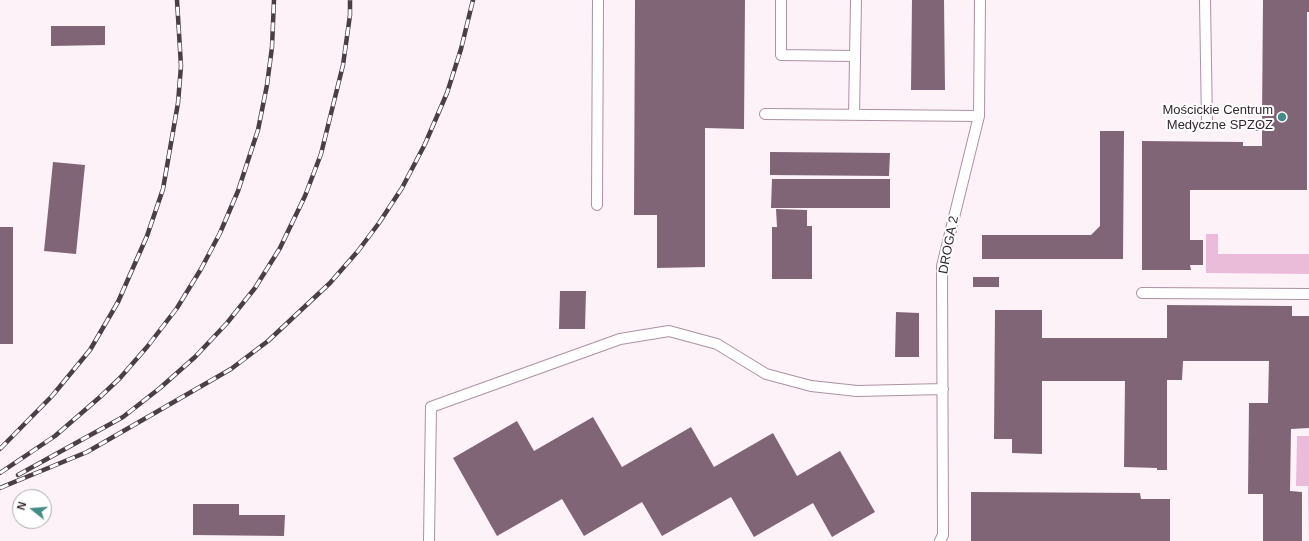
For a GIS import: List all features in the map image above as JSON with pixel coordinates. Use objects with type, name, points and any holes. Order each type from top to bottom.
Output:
[{"type":"lane","points":[[597,205],[598,0]]},
{"type":"lane","points":[[781,0],[781,55],[855,56]]},
{"type":"lane","points":[[854,115],[856,0]]},
{"type":"lane","name":"DROGA 2","points":[[940,541],[943,535],[942,266],[979,116],[980,0]]},
{"type":"lane","points":[[1205,0],[1207,124]]},
{"type":"lane","points":[[765,114],[979,116]]},
{"type":"lane","points":[[1142,293],[1309,294]]},
{"type":"lane","points":[[429,541],[431,408],[620,339],[669,331],[717,344],[766,374],[810,386],[857,391],[943,389]]},
{"type":"shaded area","points":[[1206,234],[1218,234],[1218,254],[1309,254],[1309,274],[1206,273]]},
{"type":"shaded area","points":[[1297,436],[1309,436],[1309,541],[1308,486],[1296,486]]},
{"type":"building","points":[[635,0],[745,0],[744,129],[705,128],[705,267],[657,268],[657,215],[634,215]]},
{"type":"building","points":[[912,0],[944,0],[945,90],[911,90]]},
{"type":"building","points":[[1263,0],[1309,0],[1309,12],[1307,12],[1307,190],[1190,190],[1190,240],[1203,240],[1203,265],[1190,265],[1191,270],[1142,270],[1142,141],[1243,142],[1243,146],[1262,146],[1262,131],[1246,131],[1245,120],[1262,121]]},
{"type":"building","points":[[51,26],[105,26],[105,45],[51,46]]},
{"type":"building","points":[[1100,131],[1124,131],[1123,259],[982,259],[982,235],[1091,235],[1100,226]]},
{"type":"building","points":[[770,152],[890,153],[889,176],[770,175]]},
{"type":"building","points":[[53,162],[85,165],[76,254],[44,251]]},
{"type":"building","points":[[772,179],[890,179],[890,208],[771,208]]},
{"type":"building","points":[[776,209],[807,210],[807,226],[812,226],[812,279],[772,279],[772,227],[777,227]]},
{"type":"building","points":[[0,227],[13,227],[13,344],[0,344]]},
{"type":"building","points":[[973,277],[999,277],[999,287],[973,287]]},
{"type":"building","points":[[560,291],[586,291],[585,329],[559,329]]},
{"type":"building","points":[[1167,305],[1292,306],[1292,316],[1309,316],[1309,428],[1291,429],[1290,491],[1302,492],[1302,541],[1263,541],[1263,494],[1248,494],[1249,403],[1268,403],[1269,361],[1183,361],[1182,380],[1167,380],[1167,470],[1157,470],[1157,468],[1124,467],[1125,381],[1042,381],[1042,454],[1012,453],[1012,439],[994,439],[995,310],[1042,310],[1042,338],[1167,338]]},
{"type":"building","points":[[896,312],[919,313],[919,357],[895,357]]},
{"type":"building","points":[[593,417],[622,467],[691,427],[714,467],[773,433],[797,476],[840,451],[875,512],[832,537],[813,503],[754,537],[731,497],[662,536],[642,502],[584,536],[562,499],[497,536],[453,458],[517,421],[534,451]]},
{"type":"building","points":[[971,492],[1140,493],[1141,499],[1170,499],[1170,541],[971,541]]},
{"type":"building","points":[[193,504],[239,504],[239,515],[285,515],[284,536],[193,535]]},
{"type":"railway","points":[[0,449],[52,396],[90,350],[118,302],[147,236],[163,189],[178,103],[181,66],[177,0]]},
{"type":"railway","points":[[0,473],[55,436],[120,378],[147,347],[177,308],[201,269],[220,233],[238,191],[258,130],[267,85],[272,47],[274,0]]},
{"type":"railway","points":[[18,475],[123,417],[160,388],[195,357],[227,323],[255,288],[280,248],[305,196],[321,154],[343,65],[350,15],[350,0]]},
{"type":"railway","points":[[0,488],[87,452],[231,369],[268,341],[330,283],[358,251],[379,223],[402,188],[425,144],[447,93],[461,49],[473,0]]},
{"type":"place","name":"Mościckie Centrum Medyczne SPZOZ","points":[[1282,117]]}]
